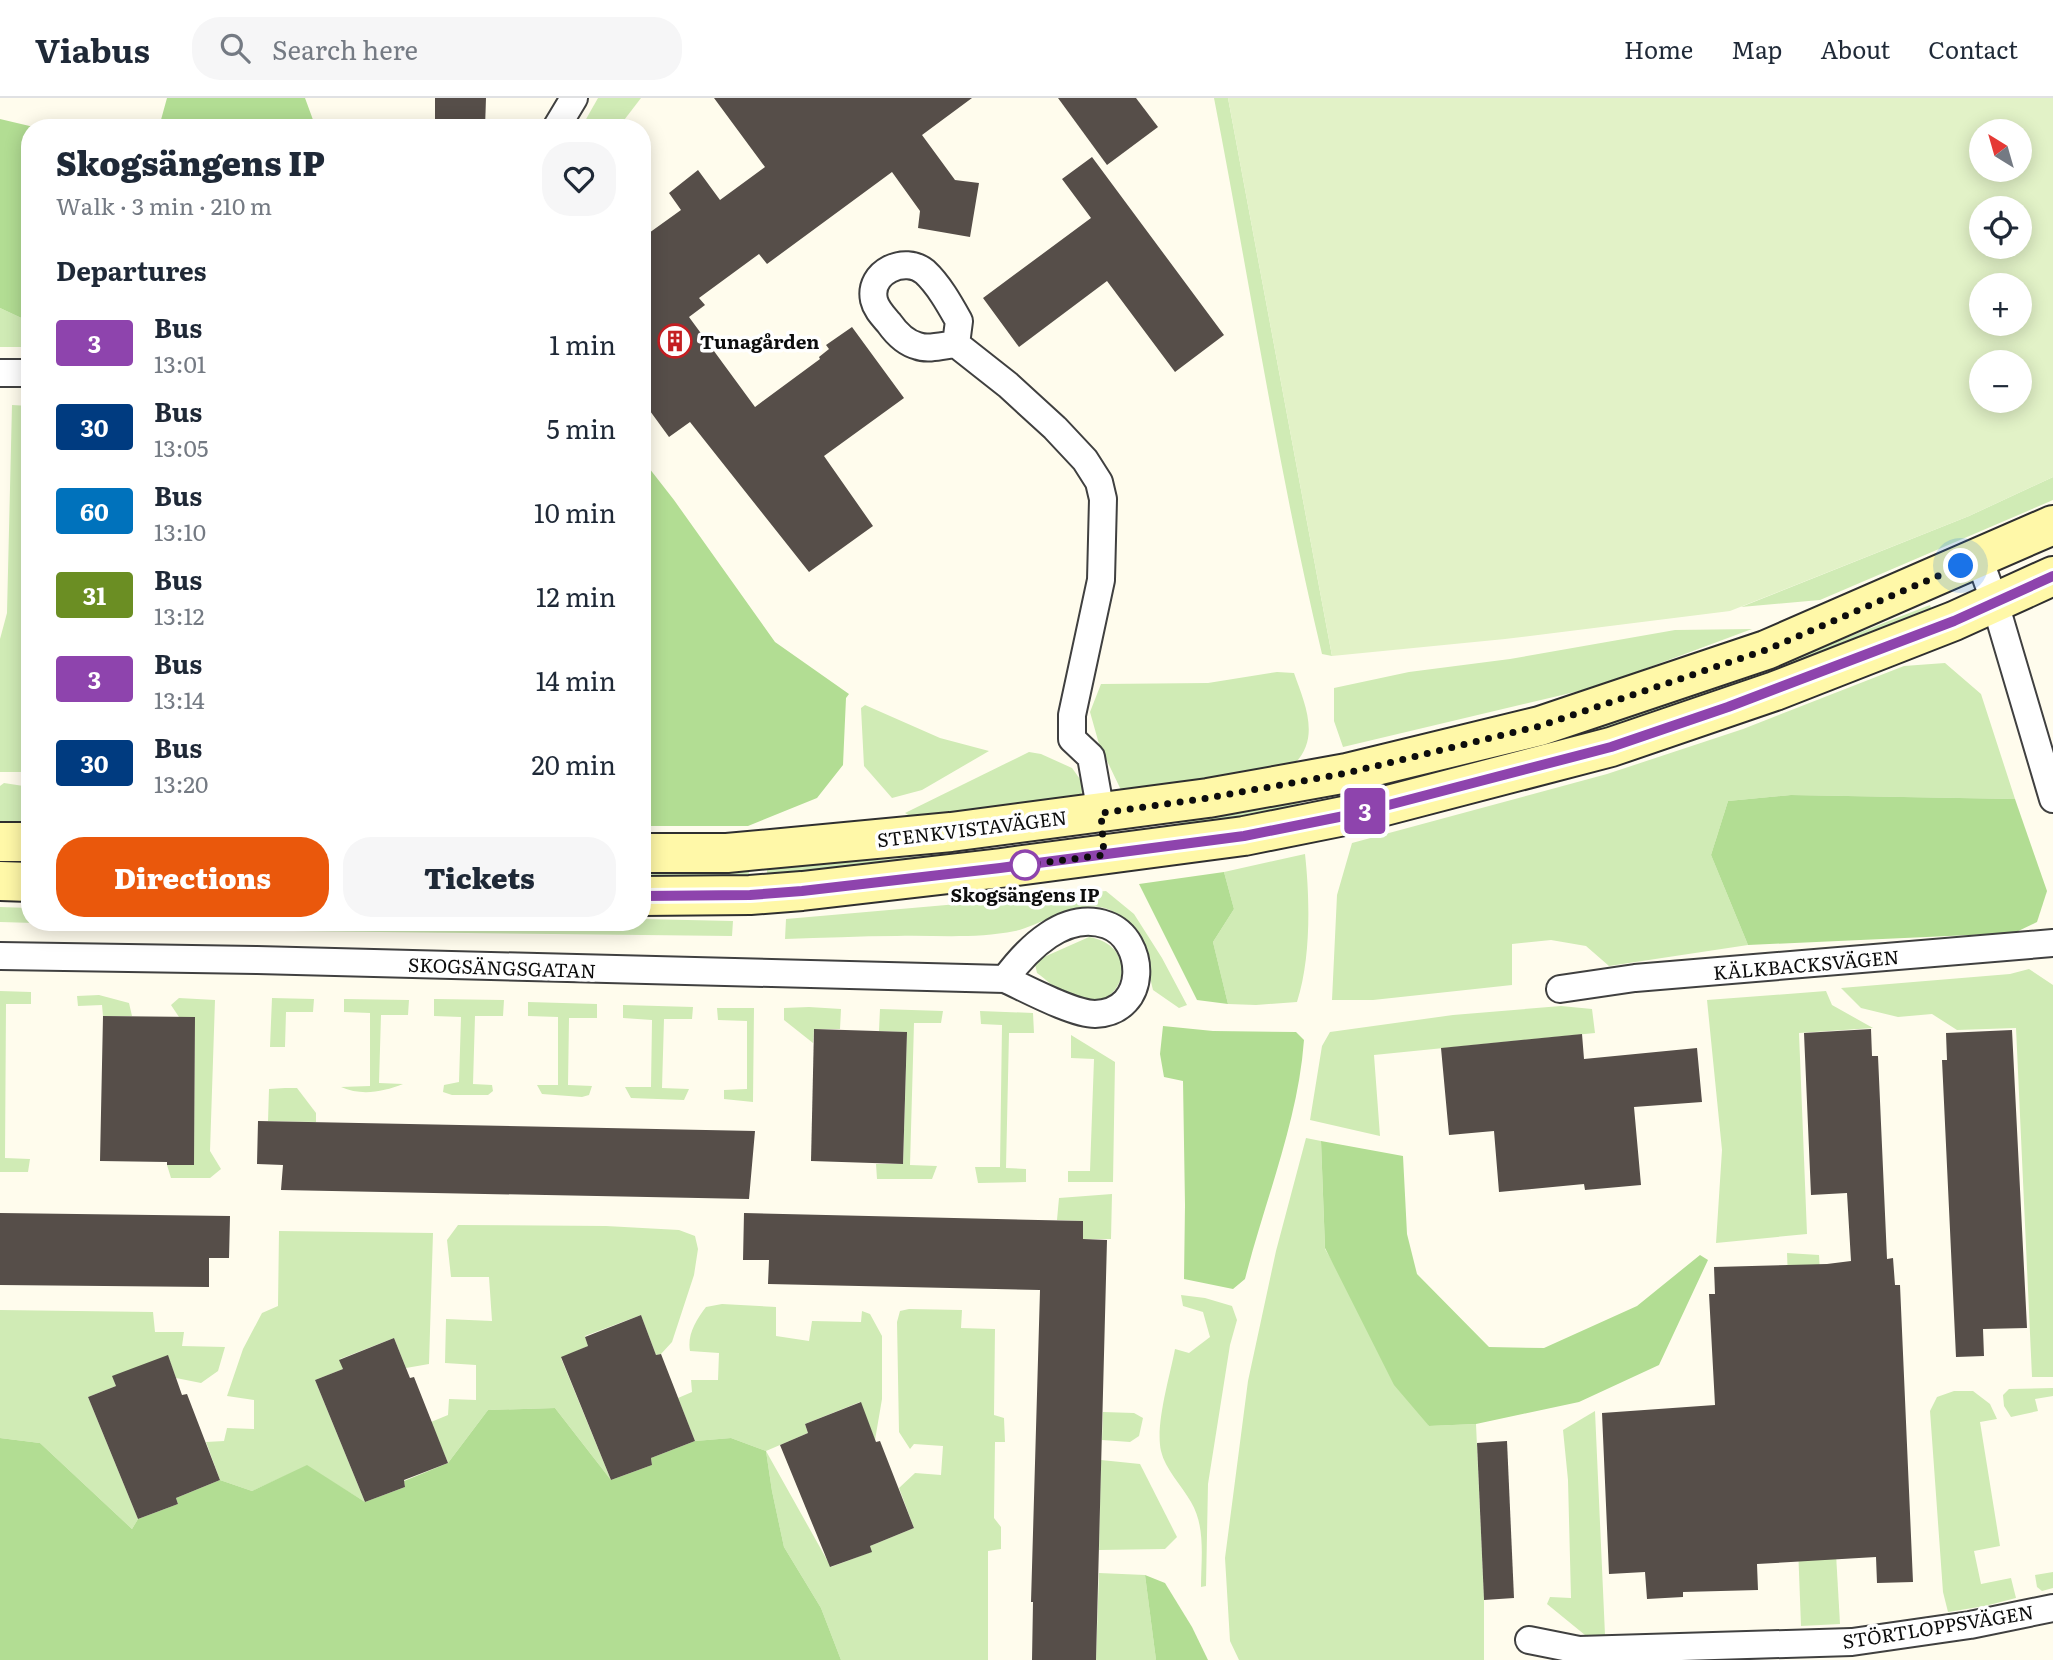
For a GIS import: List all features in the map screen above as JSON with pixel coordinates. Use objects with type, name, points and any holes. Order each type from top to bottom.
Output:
[{"type":"main road","name":"STENKVISTAVÄGEN","points":[[651,853],[727,853],[792,849],[1101,813],[1208,798],[1347,773],[1540,726],[1766,650],[2053,525]]},
{"type":"main road","points":[[651,896],[750,895],[802,891],[1244,836],[1342,816],[1611,747],[1775,691],[1954,621],[2053,576]]},
{"type":"main road","points":[[1101,813],[1104,855]]},
{"type":"main road","points":[[0,842],[21,842]]},
{"type":"main road","points":[[0,881],[21,882]]},
{"type":"street","points":[[561,119],[573,98]]},
{"type":"street","points":[[956,344],[1055,428],[1085,460],[1099,482],[1103,499],[1101,580],[1072,715],[1072,739],[1091,757],[1101,813]]},
{"type":"street","points":[[0,373],[21,373]]},
{"type":"street","points":[[1979,558],[2053,799]]},
{"type":"street","name":"SKOGSÄNGSGATAN","points":[[0,956],[1005,979],[1076,1010],[1094,1014],[1112,1011],[1130,999],[1138,977],[1134,956],[1124,938],[1109,925],[1088,923],[1066,926],[1039,941],[1020,958],[1005,979]]},
{"type":"street","name":"KÄLKBACKSVÄGEN","points":[[1560,989],[1635,978],[2053,943]]},
{"type":"street","name":"STÖRTLOPPSVÄGEN","points":[[1529,1640],[1579,1650],[1852,1642],[1970,1625],[2053,1608]]},
{"type":"green space","points":[[167,98],[305,98],[313,119],[161,119]]},
{"type":"green space","points":[[598,98],[641,98],[625,119],[586,119]]},
{"type":"green space","points":[[1214,98],[1228,98],[1332,656],[1322,654],[1306,585]]},
{"type":"green space","points":[[1228,98],[2053,98],[2053,477],[1969,516],[1730,611],[1505,639],[1332,656]]},
{"type":"green space","points":[[0,119],[21,124],[21,318],[0,308]]},
{"type":"green space","points":[[0,308],[21,318],[21,347],[0,347]]},
{"type":"green space","points":[[12,405],[21,406],[21,772],[0,772],[0,639],[7,613]]},
{"type":"green space","points":[[651,471],[775,642],[849,694],[846,698],[843,765],[817,798],[748,826],[651,826]]},
{"type":"green space","points":[[2053,477],[2053,500],[1820,600],[1741,607],[1969,516]]},
{"type":"green space","points":[[1930,605],[1934,618],[1643,722],[1344,799],[1343,791],[1465,761],[1666,704]]},
{"type":"green space","points":[[1752,629],[1596,687],[1343,747],[1334,721],[1334,688],[1409,672],[1510,659],[1675,630]]},
{"type":"green space","points":[[1945,663],[1981,694],[2015,799],[1791,795],[1728,801],[1711,855],[1748,945],[1609,966],[1586,946],[1551,940],[1512,944],[1512,985],[1373,1000],[1332,1000],[1337,895],[1352,843],[1607,774],[1743,729],[1904,666]]},
{"type":"green space","points":[[1277,672],[1294,673],[1306,707],[1309,731],[1307,742],[1295,763],[1141,799],[1121,790],[1099,744],[1090,712],[1101,684],[1208,683]]},
{"type":"green space","points":[[865,705],[940,738],[989,751],[922,790],[892,798],[864,766],[861,708]]},
{"type":"green space","points":[[1029,752],[1041,754],[1072,768],[1085,786],[1075,806],[928,827],[905,813]]},
{"type":"green space","points":[[4,783],[21,786],[21,821],[0,821],[0,786]]},
{"type":"green space","points":[[1791,795],[2015,799],[2047,891],[2037,922],[2014,933],[1748,945],[1711,855],[1728,801]]},
{"type":"green space","points":[[1298,801],[1302,808],[1154,836],[1153,828]]},
{"type":"green space","points":[[946,853],[952,859],[767,877],[767,866]]},
{"type":"green space","points":[[1305,854],[1308,890],[1307,948],[1297,1002],[1228,1004],[1213,942],[1234,909],[1224,872]]},
{"type":"green space","points":[[750,867],[748,878],[651,881],[651,869]]},
{"type":"green space","points":[[1224,872],[1234,909],[1213,942],[1228,1004],[1197,1000],[1139,884]]},
{"type":"green space","points":[[1106,891],[1134,914],[1187,1005],[1179,1008],[1153,990],[1145,959],[1132,929],[1117,914],[1093,906],[1066,912],[1015,931],[986,935],[785,939],[786,919]]},
{"type":"green space","points":[[0,907],[21,908],[21,923],[0,922]]},
{"type":"green space","points":[[651,919],[733,921],[732,936],[293,931],[651,931]]},
{"type":"green space","points":[[1089,937],[1107,944],[1118,954],[1122,967],[1120,980],[1113,992],[1102,1000],[1086,1002],[1060,991],[1037,973],[1035,964],[1044,957]]},
{"type":"green space","points":[[2029,969],[2053,985],[2053,1377],[2032,1377],[2016,1028],[1957,1030],[1932,1014],[1898,1017],[1861,1008],[1841,988],[2010,974]]},
{"type":"green space","points":[[0,991],[31,992],[31,1004],[6,1004],[5,1158],[30,1159],[28,1172],[0,1172]]},
{"type":"green space","points":[[1826,991],[1832,1005],[1873,1028],[1799,1033],[1807,1234],[1716,1243],[1722,1150],[1707,1000]]},
{"type":"green space","points":[[99,995],[129,1003],[132,1016],[103,1016],[102,1005],[78,1006],[77,996]]},
{"type":"green space","points":[[179,998],[215,1000],[210,1151],[221,1169],[210,1178],[171,1178],[167,1165],[194,1165],[195,1018],[179,1017],[171,1005]]},
{"type":"green space","points":[[272,998],[314,999],[313,1012],[286,1012],[285,1047],[270,1047]]},
{"type":"green space","points":[[344,999],[409,1000],[408,1015],[381,1015],[379,1083],[403,1084],[372,1092],[341,1087],[370,1086],[370,1013],[344,1012]]},
{"type":"green space","points":[[434,999],[504,1000],[503,1016],[475,1016],[473,1084],[492,1085],[493,1091],[488,1095],[452,1095],[443,1092],[444,1085],[459,1082],[461,1017],[434,1016]]},
{"type":"green space","points":[[528,1002],[597,1004],[597,1018],[569,1018],[568,1085],[592,1086],[589,1095],[582,1097],[542,1094],[537,1085],[558,1085],[558,1017],[528,1016]]},
{"type":"green space","points":[[623,1005],[693,1007],[692,1019],[664,1019],[662,1088],[689,1089],[684,1100],[631,1098],[625,1087],[651,1087],[652,1020],[623,1018]]},
{"type":"green space","points":[[1561,1006],[1592,1009],[1595,1033],[1374,1055],[1380,1136],[1310,1120],[1322,1046],[1330,1032],[1453,1015]]},
{"type":"green space","points":[[717,1008],[754,1008],[753,1102],[724,1099],[724,1090],[747,1089],[747,1021],[718,1020]]},
{"type":"green space","points":[[784,1008],[841,1009],[840,1029],[814,1029],[813,1043],[784,1020]]},
{"type":"green space","points":[[880,1009],[943,1011],[941,1023],[914,1023],[910,1165],[937,1166],[932,1179],[877,1179],[876,1164],[903,1164],[907,1032],[879,1031]]},
{"type":"green space","points":[[980,1011],[1033,1013],[1034,1033],[1009,1033],[1006,1168],[1026,1169],[1026,1182],[978,1183],[975,1167],[1000,1167],[1002,1025],[981,1024]]},
{"type":"green space","points":[[1163,1026],[1213,1031],[1296,1032],[1304,1040],[1301,1071],[1280,1161],[1245,1279],[1233,1289],[1184,1279],[1183,1081],[1164,1077],[1160,1054]]},
{"type":"green space","points":[[1071,1035],[1115,1062],[1113,1182],[1068,1182],[1068,1171],[1090,1171],[1094,1059],[1071,1058]]},
{"type":"green space","points":[[297,1088],[316,1113],[316,1122],[268,1121],[269,1089]]},
{"type":"green space","points":[[1306,1138],[1321,1141],[1325,1249],[1429,1426],[1476,1424],[1484,1660],[1239,1660],[1230,1641],[1225,1558],[1248,1381],[1276,1251]]},
{"type":"green space","points":[[1321,1141],[1403,1156],[1407,1234],[1417,1274],[1489,1347],[1544,1348],[1637,1306],[1700,1255],[1708,1260],[1659,1365],[1579,1402],[1476,1424],[1429,1426],[1394,1385],[1325,1248]]},
{"type":"green space","points":[[1112,1194],[1111,1239],[1083,1239],[1083,1221],[1057,1220],[1059,1198]]},
{"type":"green space","points":[[458,1225],[606,1226],[679,1230],[695,1236],[698,1249],[694,1275],[672,1342],[661,1354],[656,1355],[641,1315],[585,1336],[588,1346],[561,1358],[611,1480],[555,1408],[488,1410],[448,1463],[431,1422],[448,1415],[449,1399],[476,1400],[476,1365],[445,1363],[446,1319],[492,1321],[489,1277],[451,1277],[447,1240]]},
{"type":"green space","points":[[279,1231],[433,1233],[429,1364],[406,1368],[394,1338],[340,1359],[343,1369],[315,1380],[365,1502],[307,1466],[252,1491],[220,1480],[206,1442],[224,1441],[227,1428],[254,1429],[254,1400],[227,1396],[243,1349],[262,1313],[278,1306]]},
{"type":"green space","points":[[1787,1253],[1819,1255],[1840,1624],[1801,1626]]},
{"type":"green space","points":[[1181,1295],[1205,1298],[1232,1306],[1237,1320],[1230,1345],[1208,1484],[1206,1586],[1201,1587],[1202,1543],[1199,1522],[1191,1502],[1166,1464],[1160,1440],[1161,1414],[1175,1349],[1189,1353],[1210,1337],[1203,1312],[1183,1306]]},
{"type":"green space","points":[[722,1304],[776,1307],[776,1336],[809,1341],[812,1321],[861,1322],[862,1311],[870,1314],[882,1336],[882,1399],[875,1440],[860,1402],[805,1424],[808,1433],[766,1451],[731,1438],[695,1441],[678,1398],[692,1392],[691,1380],[718,1380],[719,1353],[690,1351],[689,1345],[693,1328],[706,1307]]},
{"type":"green space","points":[[0,1310],[153,1312],[155,1332],[184,1332],[182,1346],[225,1347],[218,1371],[201,1383],[176,1378],[168,1356],[113,1377],[116,1386],[88,1397],[138,1519],[132,1529],[40,1443],[0,1438]]},
{"type":"green space","points":[[962,1310],[961,1328],[995,1329],[994,1415],[1004,1418],[1005,1442],[995,1442],[994,1518],[1001,1527],[1001,1549],[988,1551],[988,1660],[841,1660],[821,1608],[784,1547],[766,1451],[831,1567],[871,1552],[870,1546],[914,1528],[899,1488],[915,1473],[941,1475],[943,1446],[914,1444],[910,1449],[899,1432],[897,1322],[900,1311]]},
{"type":"green space","points":[[2053,1388],[2053,1396],[2035,1399],[2038,1411],[2011,1417],[2004,1406],[2003,1395],[2009,1389]]},
{"type":"green space","points":[[1954,1391],[1973,1391],[1990,1404],[1997,1419],[1980,1422],[2000,1546],[1974,1551],[1981,1584],[2011,1578],[2016,1598],[1948,1612],[1943,1592],[1930,1411],[1937,1397]]},
{"type":"green space","points":[[555,1408],[611,1480],[652,1465],[651,1458],[695,1441],[731,1438],[766,1451],[784,1547],[821,1608],[841,1660],[0,1660],[0,1438],[40,1443],[132,1529],[138,1519],[178,1504],[176,1498],[220,1480],[252,1491],[307,1465],[365,1502],[405,1487],[404,1481],[448,1463],[488,1410]]},
{"type":"green space","points":[[1595,1411],[1605,1635],[1585,1635],[1547,1604],[1550,1597],[1571,1598],[1568,1480],[1563,1430]]},
{"type":"green space","points":[[1103,1412],[1134,1413],[1143,1418],[1139,1436],[1130,1442],[1102,1440]]},
{"type":"green space","points":[[1101,1460],[1140,1464],[1177,1537],[1165,1549],[1099,1550]]},
{"type":"green space","points":[[2053,1572],[2053,1588],[2042,1591],[2037,1587],[2035,1575]]},
{"type":"green space","points":[[1099,1573],[1145,1575],[1156,1660],[1096,1660]]},
{"type":"green space","points":[[1145,1575],[1165,1583],[1192,1627],[1208,1660],[1156,1660]]},
{"type":"building","points":[[435,98],[486,98],[485,119],[435,119]]},
{"type":"building","name":"Tunagården","points":[[714,98],[972,98],[922,135],[955,180],[979,183],[970,237],[918,228],[920,211],[892,172],[767,264],[759,254],[699,298],[705,305],[689,317],[755,407],[820,359],[829,349],[826,345],[852,327],[904,398],[824,456],[873,526],[809,572],[690,422],[669,437],[651,412],[651,232],[681,210],[669,193],[698,170],[720,200],[765,167]]},
{"type":"building","points":[[1058,98],[1136,98],[1158,127],[1107,165]]},
{"type":"building","points":[[1092,157],[1224,335],[1175,372],[1107,281],[1019,347],[983,298],[1091,218],[1062,179]]},
{"type":"building","points":[[103,1016],[195,1017],[194,1165],[100,1161]]},
{"type":"building","points":[[814,1029],[907,1032],[903,1164],[811,1161]]},
{"type":"building","points":[[1871,1029],[1872,1056],[1878,1056],[1887,1259],[1893,1258],[1895,1285],[1900,1285],[1913,1582],[1877,1583],[1876,1557],[1757,1564],[1758,1590],[1683,1592],[1683,1597],[1647,1599],[1645,1572],[1609,1574],[1602,1413],[1715,1405],[1709,1294],[1715,1294],[1714,1267],[1851,1261],[1847,1193],[1811,1195],[1804,1033]]},
{"type":"building","points":[[2012,1030],[2027,1328],[1983,1329],[1984,1356],[1956,1357],[1942,1060],[1947,1060],[1946,1033]]},
{"type":"building","points":[[1582,1034],[1584,1059],[1697,1048],[1702,1102],[1634,1107],[1641,1185],[1585,1190],[1584,1184],[1499,1192],[1494,1131],[1449,1135],[1441,1048]]},
{"type":"building","points":[[258,1121],[755,1131],[749,1199],[281,1190],[283,1165],[257,1164]]},
{"type":"building","points":[[0,1213],[230,1216],[229,1258],[209,1258],[209,1287],[0,1285]]},
{"type":"building","points":[[744,1213],[1083,1221],[1083,1239],[1107,1240],[1096,1660],[1032,1660],[1031,1602],[1040,1290],[768,1284],[769,1260],[743,1260]]},
{"type":"building","points":[[641,1315],[656,1355],[661,1354],[695,1441],[651,1458],[652,1465],[611,1480],[561,1357],[588,1346],[585,1337]]},
{"type":"building","points":[[394,1338],[410,1378],[414,1377],[448,1463],[404,1480],[405,1487],[365,1502],[315,1380],[343,1369],[339,1360]]},
{"type":"building","points":[[168,1355],[182,1395],[187,1394],[220,1480],[176,1498],[178,1504],[138,1519],[88,1397],[116,1386],[112,1376]]},
{"type":"building","points":[[861,1402],[876,1442],[880,1441],[914,1528],[870,1546],[872,1552],[830,1567],[780,1445],[808,1433],[805,1424]]},
{"type":"building","points":[[1507,1441],[1514,1598],[1484,1600],[1477,1443]]},
{"type":"bus line","name":"3","points":[[651,896],[750,895],[802,891],[1000,868],[1244,836],[1354,814],[1611,747],[1775,691],[1954,621],[2053,576]]},
{"type":"place","name":"Tunagården","points":[[675,341]]},
{"type":"place","name":"Skogsängens IP","points":[[1025,865]]},
{"type":"route","points":[[1025,865],[1104,855],[1101,813],[1208,798],[1347,773],[1540,726],[1766,650],[1961,566]]}]
